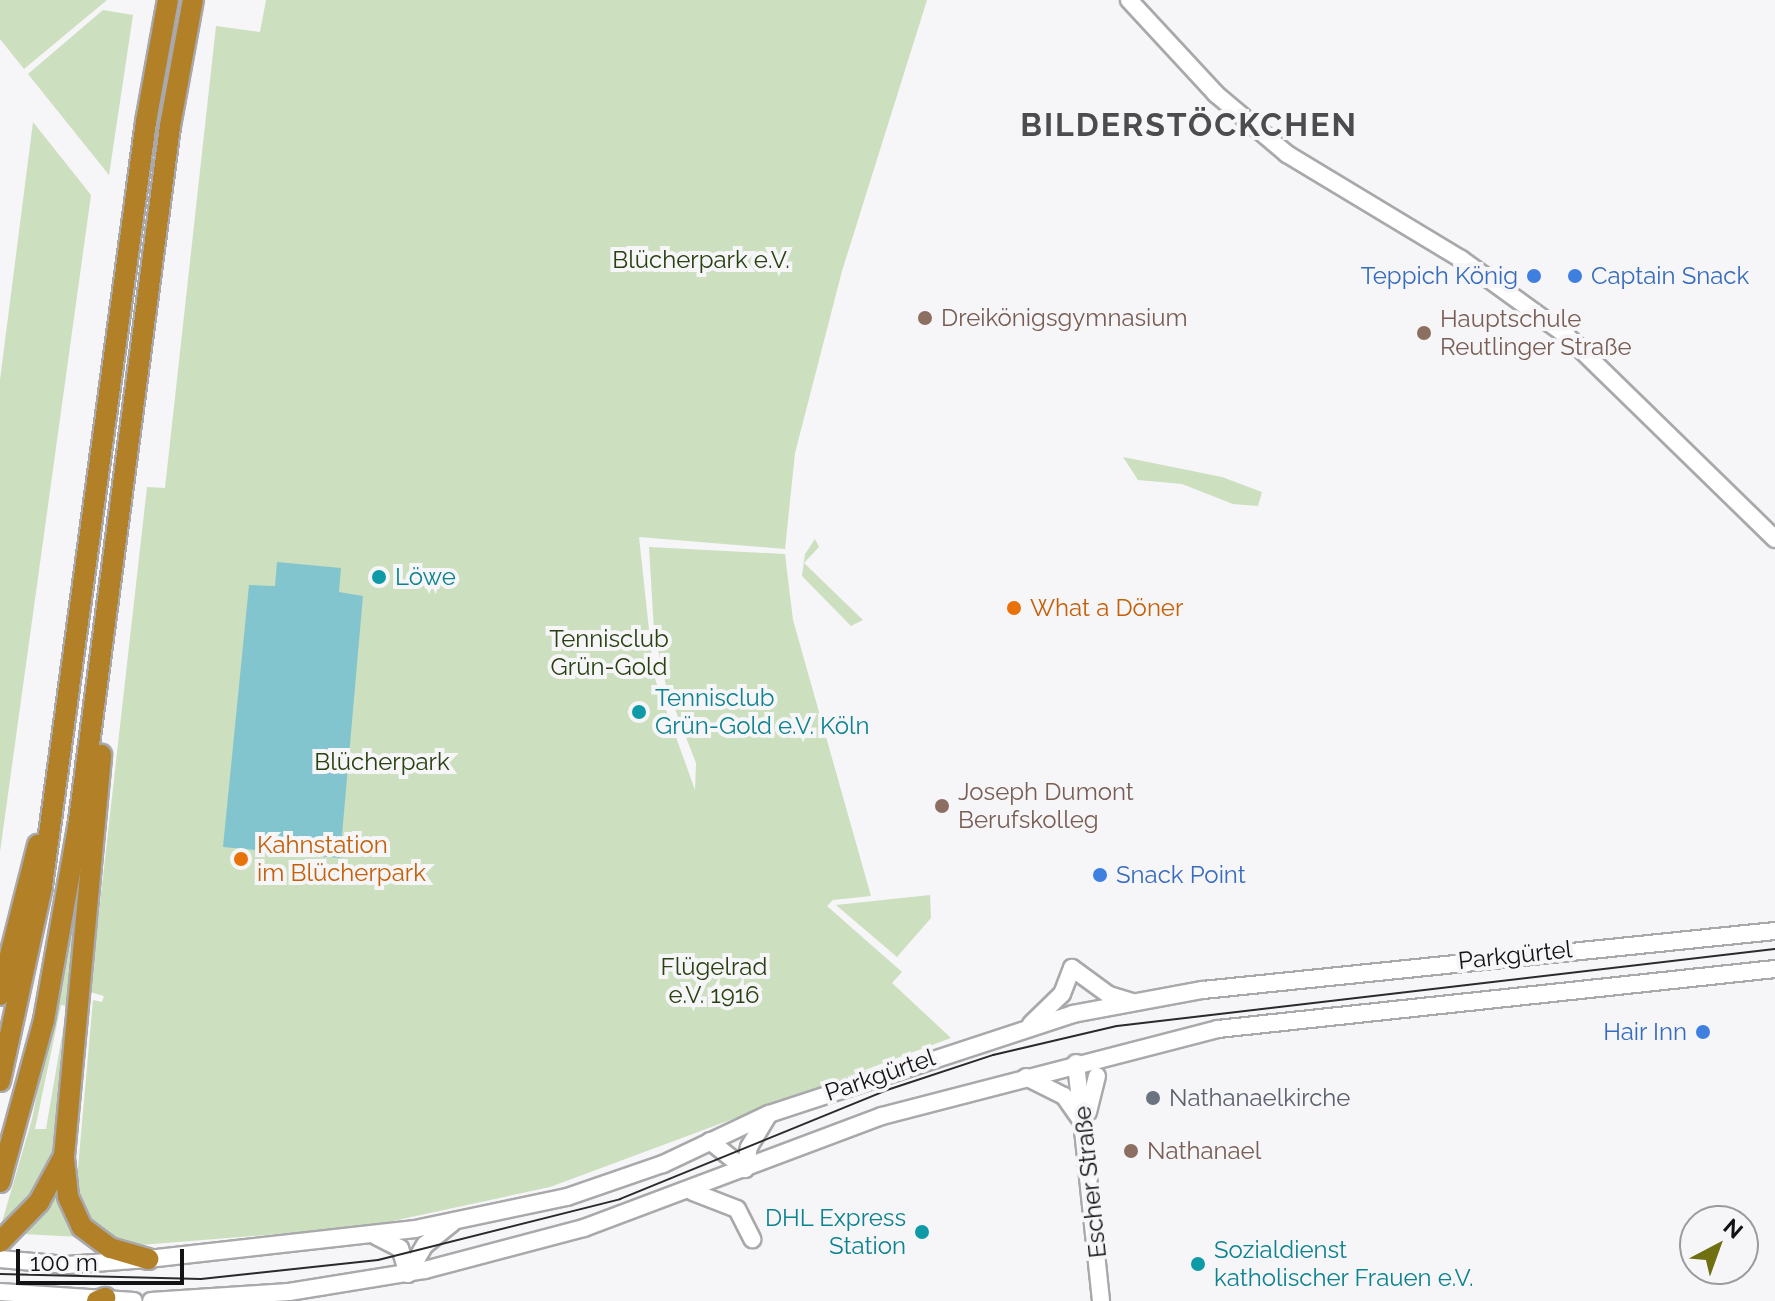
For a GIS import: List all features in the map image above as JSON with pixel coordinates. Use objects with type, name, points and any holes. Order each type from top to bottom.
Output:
[{"type":"highway","points":[[0,1081],[42,886],[168,0]]},
{"type":"highway","points":[[0,1182],[44,1020],[103,652],[170,126],[193,0]]},
{"type":"highway","points":[[103,652],[107,682],[64,1156],[68,1197],[82,1227],[110,1248],[148,1259]]},
{"type":"highway","points":[[0,995],[23,893],[50,815]]},
{"type":"highway","points":[[0,1242],[39,1202],[64,1156]]},
{"type":"main road","points":[[1129,0],[1216,94],[1287,154],[1461,259],[1566,335],[1775,539]]},
{"type":"main road","name":"Parkgürtel","points":[[0,1259],[67,1265],[376,1236],[567,1197],[710,1141],[769,1114],[1030,1025],[1133,1002],[1683,936],[1775,931]]},
{"type":"main road","points":[[1030,1025],[1062,994],[1072,968],[1109,995],[1133,1002]]},
{"type":"main road","name":"Parkgürtel","points":[[151,1301],[279,1293],[408,1274],[584,1228],[691,1192],[882,1116],[1076,1063],[1218,1029],[1775,969]]},
{"type":"main road","name":"Escher Straße","points":[[1076,1063],[1101,1301]]},
{"type":"main road","points":[[1085,1130],[1097,1076]]},
{"type":"main road","points":[[1024,1077],[1064,1096],[1085,1130]]},
{"type":"main road","points":[[710,1141],[745,1169],[749,1147],[769,1114]]},
{"type":"main road","points":[[691,1192],[737,1209],[752,1239]]},
{"type":"main road","points":[[408,1274],[425,1245],[457,1220]]},
{"type":"main road","points":[[376,1236],[400,1248],[408,1274]]},
{"type":"main road","points":[[0,1292],[134,1301]]},
{"type":"green space","points":[[0,0],[107,0],[24,69],[0,39]]},
{"type":"green space","points":[[266,0],[927,0],[842,271],[795,453],[785,549],[639,537],[654,676],[695,790],[696,763],[666,686],[654,631],[649,547],[785,554],[793,620],[871,896],[833,900],[827,906],[902,972],[892,983],[951,1038],[550,1187],[365,1227],[140,1245],[148,1250],[123,1247],[91,1230],[76,1190],[93,1000],[102,1002],[104,996],[90,992],[147,487],[165,488],[216,26],[260,32]]},
{"type":"green space","points":[[103,10],[133,15],[109,175],[28,74]]},
{"type":"green space","points":[[33,122],[91,195],[0,852],[0,380]]},
{"type":"green space","points":[[1123,457],[1222,477],[1262,492],[1258,506],[1233,504],[1182,484],[1138,480]]},
{"type":"green space","points":[[815,539],[819,547],[804,563],[863,620],[851,626],[802,576],[805,554]]},
{"type":"green space","points":[[81,870],[56,1144],[42,1185],[0,1229],[32,1119]],"holes":[[[61,1005],[67,1006],[46,1129],[35,1129]]]},
{"type":"green space","points":[[930,895],[931,918],[897,957],[836,905]]},
{"type":"green space","points":[[60,1183],[80,1237],[23,1234],[46,1208]]},
{"type":"water","points":[[277,562],[341,568],[339,592],[363,596],[340,858],[223,847],[249,585],[275,586]]},
{"type":"tram line","points":[[0,1274],[201,1279],[378,1260],[620,1199],[887,1090],[993,1055],[1117,1026],[1775,949]]},
{"type":"place","name":"Teppich König","points":[[1534,276]]},
{"type":"place","name":"Captain Snack","points":[[1575,276]]},
{"type":"place","name":"Dreikönigsgymnasium","points":[[925,318]]},
{"type":"place","name":"Hauptschule Reutlinger Straße","points":[[1424,333]]},
{"type":"place","name":"Löwe","points":[[379,577]]},
{"type":"place","name":"What a Döner","points":[[1014,608]]},
{"type":"place","name":"Tennisclub Grün-Gold e.V. Köln","points":[[639,712]]},
{"type":"place","name":"Joseph Dumont Berufskolleg","points":[[942,806]]},
{"type":"place","name":"Kahnstation im Blücherpark","points":[[241,859]]},
{"type":"place","name":"Snack Point","points":[[1100,875]]},
{"type":"place","name":"Hair Inn","points":[[1703,1032]]},
{"type":"place","name":"Nathanaelkirche","points":[[1153,1098]]},
{"type":"place","name":"Nathanael","points":[[1131,1151]]},
{"type":"place","name":"DHL Express Station","points":[[922,1232]]},
{"type":"place","name":"Sozialdienst katholischer Frauen e.V.","points":[[1198,1264]]},
{"type":"district","name":"BILDERSTÖCKCHEN","points":[[1189,125]]},
{"type":"park label","name":"Blücherpark e.V.","points":[[701,260]]},
{"type":"park label","name":"Tennisclub Grün-Gold","points":[[609,653]]},
{"type":"park label","name":"Blücherpark","points":[[382,762]]},
{"type":"park label","name":"Flügelrad e.V. 1916","points":[[714,981]]}]
